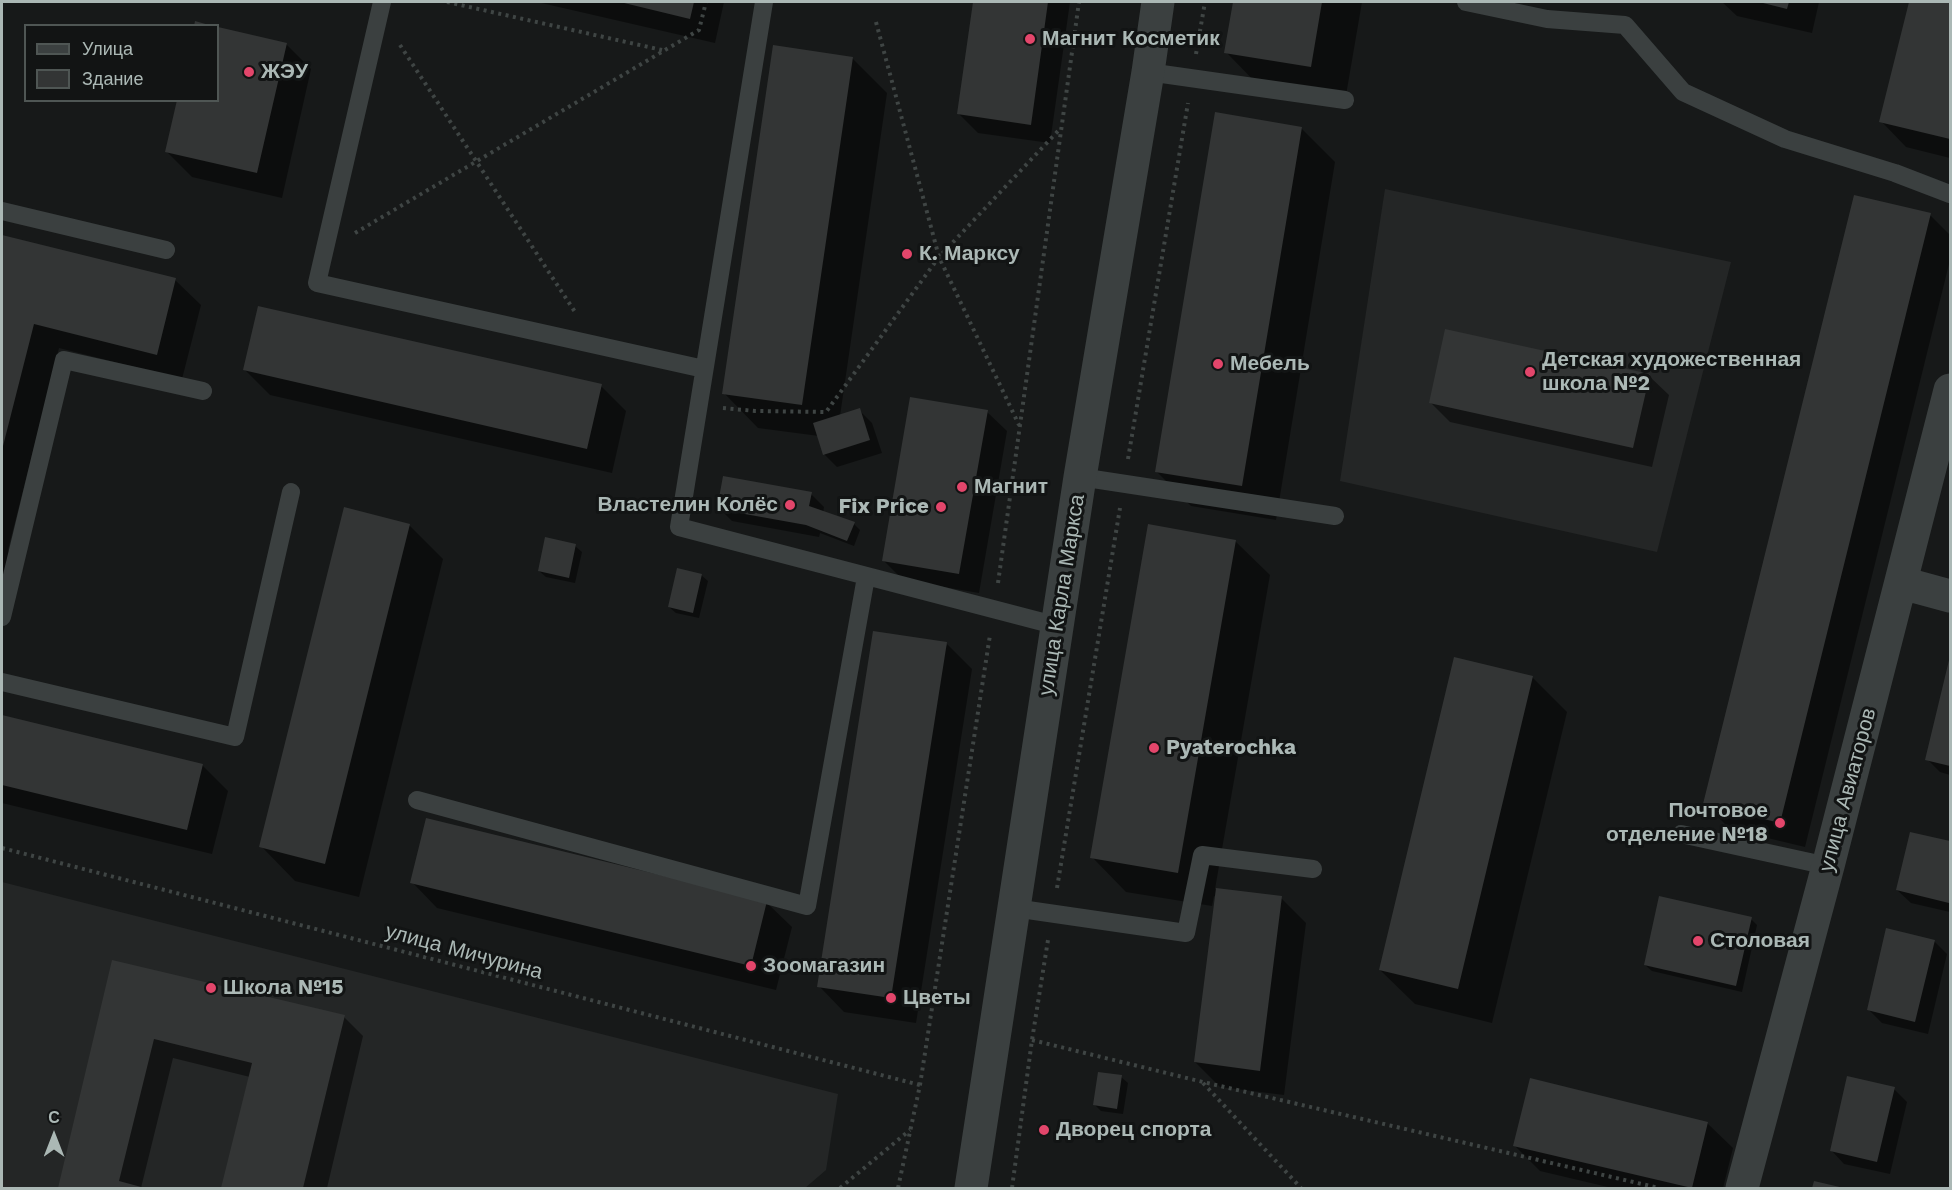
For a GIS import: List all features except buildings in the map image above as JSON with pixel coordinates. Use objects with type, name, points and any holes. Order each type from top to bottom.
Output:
[{"type":"street","name":"улица Карла Маркса","points":[[971,1188],[1080,477],[1158,2]]},
{"type":"street","name":"улица Авиаторов","points":[[1742,1188],[1902,583],[1950,390]]},
{"type":"street","points":[[1902,583],[1950,596]]},
{"type":"lane","points":[[764,2],[679,527],[1058,626]]},
{"type":"lane","points":[[1466,2],[1547,19],[1625,25],[1683,92],[1785,138],[1895,173],[1950,194]]},
{"type":"lane","points":[[381,8],[317,283],[704,369]]},
{"type":"lane","points":[[1148,72],[1345,100]]},
{"type":"lane","points":[[2,211],[166,250]]},
{"type":"lane","points":[[2,617],[64,360],[202,391]]},
{"type":"lane","points":[[1080,477],[1335,516]]},
{"type":"lane","points":[[2,682],[235,737],[291,492]]},
{"type":"lane","points":[[417,800],[807,906],[866,577]]},
{"type":"lane","points":[[1681,834],[1828,866]]},
{"type":"lane","points":[[1014,908],[1186,933],[1202,855],[1313,869]]},
{"type":"path","points":[[447,2],[663,51]]},
{"type":"path","points":[[324,252],[699,30],[706,2]]},
{"type":"path","points":[[1012,1188],[1032,1040],[1205,2]]},
{"type":"path","points":[[381,8],[477,162],[597,345]]},
{"type":"path","points":[[876,22],[939,257],[1019,425]]},
{"type":"path","points":[[698,406],[755,411],[825,412],[939,257],[1060,129]]},
{"type":"path","name":"улица Мичурина","points":[[2,848],[920,1085]]},
{"type":"path","points":[[1032,1040],[1659,1188]]},
{"type":"path","points":[[1203,1082],[1301,1188]]},
{"type":"path","points":[[840,1188],[910,1130]]},
{"type":"shaded area","name":"Детская художественная школа №2","points":[[1385,189],[1731,262],[1657,552],[1340,481]]},
{"type":"shaded area","name":"Школа №15","points":[[2,882],[838,1094],[826,1170],[805,1188],[2,1188]]},
{"type":"place","name":"Магнит Косметик","points":[[1030,39]]},
{"type":"place","name":"ЖЭУ","points":[[249,72]]},
{"type":"place","name":"К. Марксу","points":[[907,254]]},
{"type":"place","name":"Мебель","points":[[1218,364]]},
{"type":"place","name":"Детская художественная школа №2","points":[[1530,372]]},
{"type":"place","name":"Магнит","points":[[962,487]]},
{"type":"place","name":"Властелин Колёс","points":[[790,505]]},
{"type":"place","name":"Fix Price","points":[[941,507]]},
{"type":"place","name":"Pyaterochka","points":[[1154,748]]},
{"type":"place","name":"Почтовое отделение №18","points":[[1780,823]]},
{"type":"place","name":"Столовая","points":[[1698,941]]},
{"type":"place","name":"Зоомагазин","points":[[751,966]]},
{"type":"place","name":"Школа №15","points":[[211,988]]},
{"type":"place","name":"Цветы","points":[[891,998]]},
{"type":"place","name":"Дворец спорта","points":[[1044,1130]]}]
